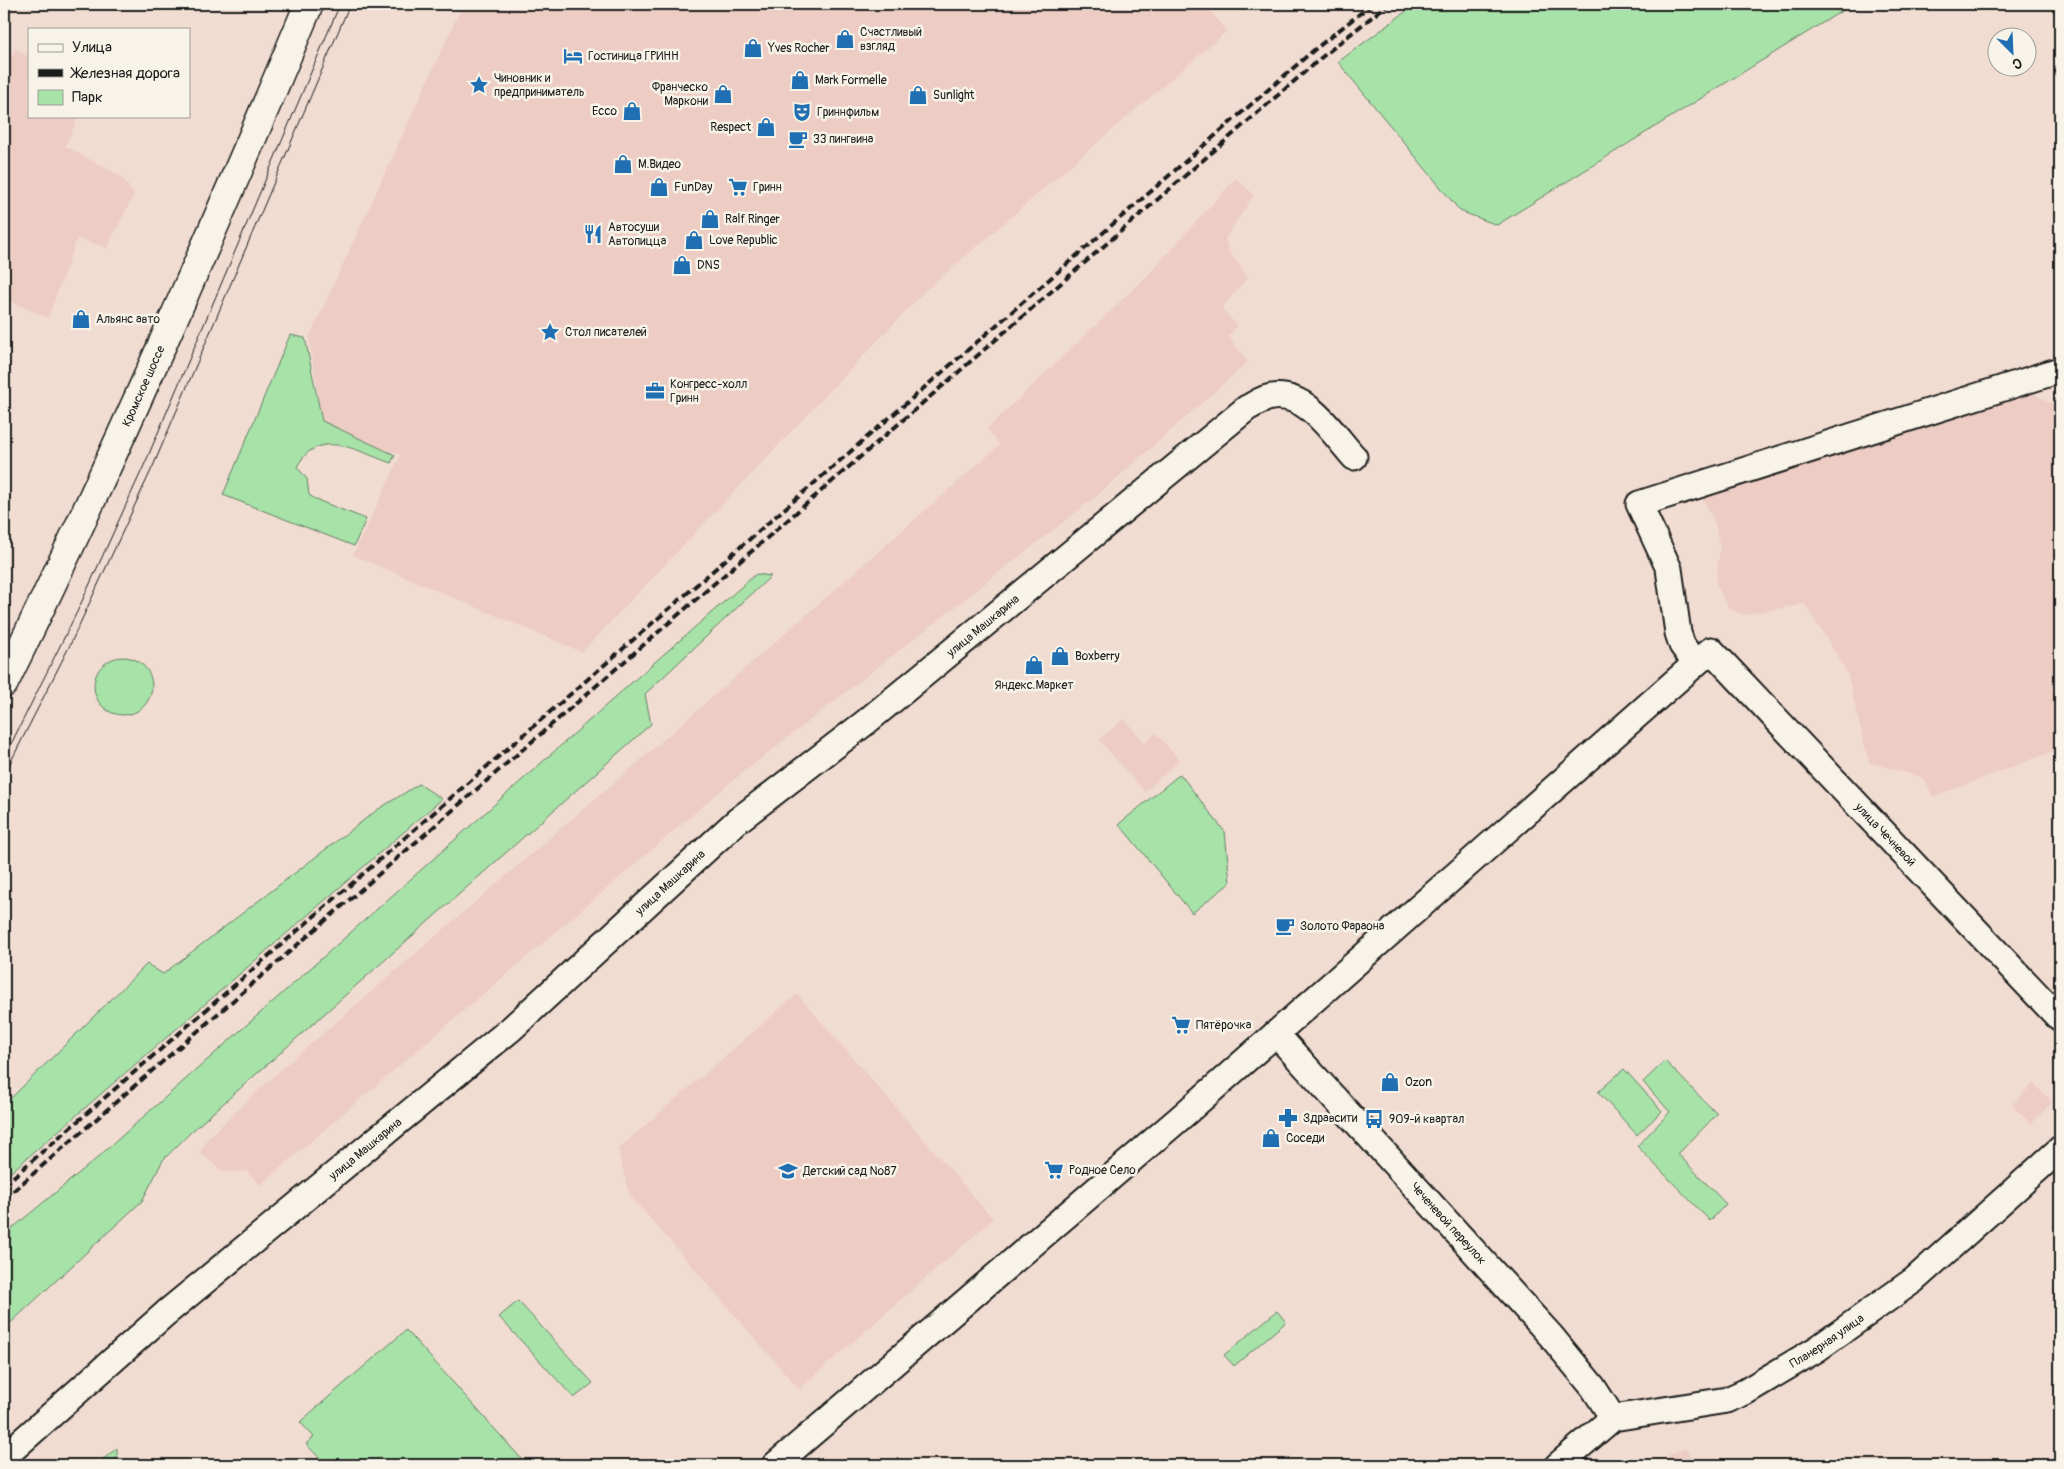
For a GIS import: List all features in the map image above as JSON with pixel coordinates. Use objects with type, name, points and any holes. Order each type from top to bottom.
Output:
[{"type":"main road","name":"Кромское шоссе","points":[[4,683],[181,302],[309,4]]},
{"type":"street","name":"улица Чечневой","points":[[2060,370],[1638,504],[1669,569],[1678,633],[1682,645],[1703,656],[2060,1019]]},
{"type":"street","name":"улица Машкарина","points":[[4,1457],[166,1313],[511,1029],[737,821],[866,722],[1247,408],[1272,397],[1295,399],[1315,414],[1354,457]]},
{"type":"street","points":[[775,1465],[1276,1034],[1703,656]]},
{"type":"street","name":"Чеченевой переулок","points":[[1276,1034],[1551,1336],[1593,1387],[1613,1418]]},
{"type":"street","name":"Планерная улица","points":[[1613,1418],[1726,1400],[1744,1392],[1818,1349],[1914,1280],[2060,1149]]},
{"type":"street","points":[[1558,1465],[1613,1418]]},
{"type":"shaded area","points":[[463,4],[1204,4],[1227,31],[925,291],[582,652],[353,555],[401,455],[323,427],[309,338]]},
{"type":"shaded area","points":[[15,49],[28,56],[28,118],[78,118],[65,146],[122,177],[134,195],[107,248],[77,238],[48,318],[4,298],[4,54],[11,57]]},
{"type":"shaded area","points":[[1236,178],[1254,195],[1225,239],[1230,253],[1248,277],[1222,308],[1237,326],[1228,336],[1248,362],[1098,495],[731,782],[260,1185],[247,1171],[224,1172],[200,1153],[207,1139],[278,1072],[638,762],[1000,445],[987,429],[1147,276]]},
{"type":"shaded area","points":[[2032,393],[2060,408],[2060,756],[2054,751],[1933,797],[1924,778],[1869,762],[1847,672],[1805,604],[1742,615],[1728,607],[1716,583],[1720,547],[1715,523],[1703,499],[1984,402]]},
{"type":"shaded area","points":[[1124,719],[1145,743],[1156,733],[1179,760],[1145,792],[1099,740]]},
{"type":"shaded area","name":"Детский сад №87","points":[[797,994],[993,1219],[799,1389],[629,1194],[618,1149]]},
{"type":"shaded area","points":[[2033,1083],[2052,1102],[2031,1124],[2012,1105]]},
{"type":"shaded area","points":[[1685,1448],[1699,1465],[1657,1465],[1671,1454]]},
{"type":"green space","points":[[1416,4],[1853,4],[1497,225],[1460,211],[1338,62]]},
{"type":"green space","points":[[290,335],[305,338],[322,421],[395,455],[391,463],[353,449],[328,445],[316,448],[306,455],[297,467],[307,479],[309,495],[317,500],[366,519],[354,546],[223,495]]},
{"type":"green space","points":[[756,574],[771,576],[645,694],[651,724],[191,1132],[163,1160],[142,1201],[4,1329],[4,1235],[96,1159]]},
{"type":"green space","points":[[117,657],[129,657],[144,665],[152,680],[152,692],[144,707],[129,715],[117,715],[102,707],[94,692],[94,680],[102,665]]},
{"type":"green space","points":[[1180,774],[1225,832],[1230,883],[1192,913],[1119,824]]},
{"type":"green space","points":[[419,784],[442,799],[4,1178],[4,1105],[147,964],[163,974],[377,810]]},
{"type":"green space","points":[[1665,1061],[1717,1114],[1678,1154],[1726,1204],[1710,1221],[1637,1146],[1670,1112],[1643,1082]]},
{"type":"green space","points":[[1624,1069],[1662,1111],[1637,1135],[1598,1092]]},
{"type":"green space","points":[[518,1301],[593,1383],[574,1398],[499,1317]]},
{"type":"green space","points":[[1277,1311],[1286,1322],[1234,1366],[1224,1355]]},
{"type":"green space","points":[[406,1330],[527,1465],[326,1465],[306,1444],[314,1437],[300,1422]]},
{"type":"green space","points":[[117,1448],[117,1465],[96,1465]]},
{"type":"tram line","points":[[4,758],[77,612],[146,461],[340,4]]},
{"type":"tram line","points":[[4,775],[70,645],[154,464],[350,4]]},
{"type":"railway","points":[[4,1185],[1314,50],[1372,4]]},
{"type":"railway","points":[[4,1199],[1322,57],[1388,4]]},
{"type":"place","name":"Счастливый взгляд","points":[[845,39]]},
{"type":"place","name":"Yves Rocher","points":[[753,48]]},
{"type":"place","name":"Гостиница ГРИНН","points":[[573,56]]},
{"type":"place","name":"Mark Formelle","points":[[800,80]]},
{"type":"place","name":"Чиновник и предприниматель","points":[[479,85]]},
{"type":"place","name":"Франческо Маркони","points":[[723,94]]},
{"type":"place","name":"Sunlight","points":[[918,95]]},
{"type":"place","name":"Ecco","points":[[632,111]]},
{"type":"place","name":"Гриннфильм","points":[[802,112]]},
{"type":"place","name":"Respect","points":[[766,127]]},
{"type":"place","name":"33 пингвина","points":[[798,139]]},
{"type":"place","name":"М.Видео","points":[[623,164]]},
{"type":"place","name":"FunDay","points":[[659,187]]},
{"type":"place","name":"Гринн","points":[[738,187]]},
{"type":"place","name":"Ralf Ringer","points":[[710,219]]},
{"type":"place","name":"Автосуши Автопицца","points":[[593,234]]},
{"type":"place","name":"Love Republic","points":[[694,240]]},
{"type":"place","name":"DNS","points":[[682,265]]},
{"type":"place","name":"Альянс авто","points":[[81,319]]},
{"type":"place","name":"Стол писателей","points":[[550,332]]},
{"type":"place","name":"Конгресс-холл Гринн","points":[[655,391]]},
{"type":"place","name":"Boxberry","points":[[1060,656]]},
{"type":"place","name":"Яндекс.Маркет","points":[[1034,665]]},
{"type":"place","name":"Золото Фараона","points":[[1285,926]]},
{"type":"place","name":"Пятёрочка","points":[[1181,1025]]},
{"type":"place","name":"Ozon","points":[[1390,1082]]},
{"type":"place","name":"Здравсити","points":[[1288,1118]]},
{"type":"place","name":"909-й квартал","points":[[1374,1119]]},
{"type":"place","name":"Соседи","points":[[1271,1138]]},
{"type":"place","name":"Родное Село","points":[[1054,1170]]},
{"type":"place","name":"Детский сад №87","points":[[788,1171]]}]
